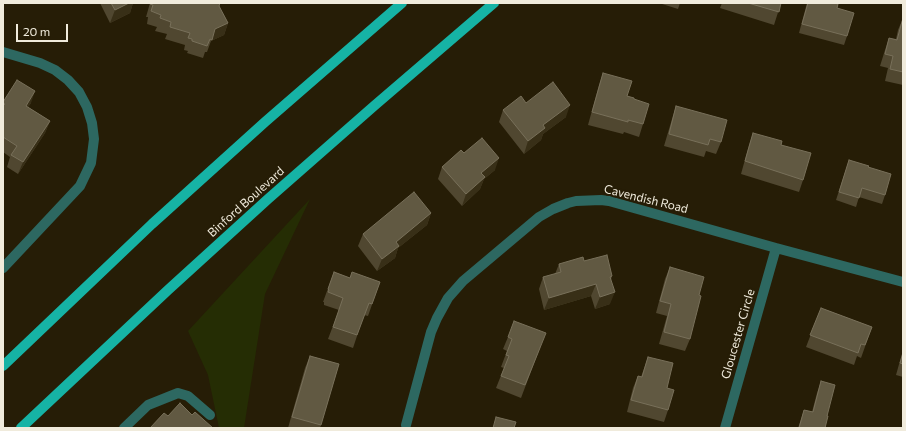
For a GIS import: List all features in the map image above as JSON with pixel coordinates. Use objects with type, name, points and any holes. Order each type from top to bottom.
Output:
[{"type":"main road","points":[[3,366],[152,224],[265,122],[402,3]]},
{"type":"main road","name":"Binford Boulevard","points":[[21,428],[135,320],[238,226],[368,111],[494,3]]},
{"type":"street","points":[[3,52],[40,63],[55,70],[68,80],[79,92],[87,107],[92,123],[94,140],[91,163],[80,186],[3,268]]},
{"type":"street","name":"Cavendish Road","points":[[406,425],[431,332],[448,298],[463,281],[539,217],[553,209],[576,201],[609,201],[903,282]]},
{"type":"street","name":"Gloucester Circle","points":[[725,428],[776,248]]},
{"type":"street","points":[[124,428],[148,405],[178,393],[188,396],[210,415]]},
{"type":"green space","points":[[310,199],[265,294],[244,428],[219,428],[208,375],[188,331]]},
{"type":"building","points":[[111,3],[129,3],[115,10]]},
{"type":"building","points":[[220,3],[219,6],[228,23],[215,29],[212,40],[210,39],[207,46],[192,41],[192,39],[188,38],[190,33],[170,27],[171,22],[160,18],[161,15],[151,11],[153,5],[150,4]]},
{"type":"building","points":[[748,3],[781,3],[779,12]]},
{"type":"building","points":[[808,3],[834,3],[838,4],[837,8],[854,13],[847,36],[802,24]]},
{"type":"building","points":[[903,18],[903,72],[890,69],[893,56],[885,54],[889,38],[897,40]]},
{"type":"building","points":[[603,73],[632,81],[627,96],[649,104],[643,124],[628,120],[628,122],[592,112]]},
{"type":"building","points":[[17,80],[35,91],[26,106],[50,121],[23,162],[11,155],[17,146],[3,137],[3,106],[5,104],[3,102]]},
{"type":"building","points":[[553,82],[570,105],[543,125],[545,128],[528,141],[503,110],[521,96],[526,103]]},
{"type":"building","points":[[676,106],[727,120],[721,142],[710,139],[708,145],[669,134]]},
{"type":"building","points":[[753,133],[782,141],[781,145],[811,153],[803,180],[745,161]]},
{"type":"building","points":[[482,138],[499,158],[481,173],[485,177],[466,194],[442,167],[461,150],[464,153]]},
{"type":"building","points":[[849,160],[891,174],[885,195],[862,188],[859,198],[839,192]]},
{"type":"building","points":[[414,192],[431,213],[396,242],[399,246],[382,259],[363,234]]},
{"type":"building","points":[[607,255],[612,276],[610,277],[615,292],[600,297],[596,284],[549,298],[543,277],[561,272],[559,264],[583,257],[584,261]]},
{"type":"building","points":[[670,267],[704,277],[699,295],[701,296],[690,339],[664,332],[671,304],[660,301]]},
{"type":"building","points":[[334,272],[350,278],[352,272],[380,282],[372,304],[369,303],[357,335],[333,327],[343,298],[328,292]]},
{"type":"building","points":[[821,308],[872,327],[865,345],[861,344],[858,353],[810,335]]},
{"type":"building","points":[[514,321],[546,333],[525,385],[501,376],[509,356],[506,355],[512,339],[508,337]]},
{"type":"building","points":[[903,353],[903,364],[900,363]]},
{"type":"building","points":[[310,356],[339,364],[321,425],[292,417]]},
{"type":"building","points":[[648,357],[673,363],[667,388],[674,390],[668,410],[631,400],[638,376],[642,377]]},
{"type":"building","points":[[821,381],[835,385],[825,428],[799,428],[804,410],[813,412]]},
{"type":"building","points":[[180,403],[192,415],[195,412],[213,428],[150,428],[164,413],[168,416]]},
{"type":"building","points":[[496,417],[516,422],[514,428],[493,428]]}]
